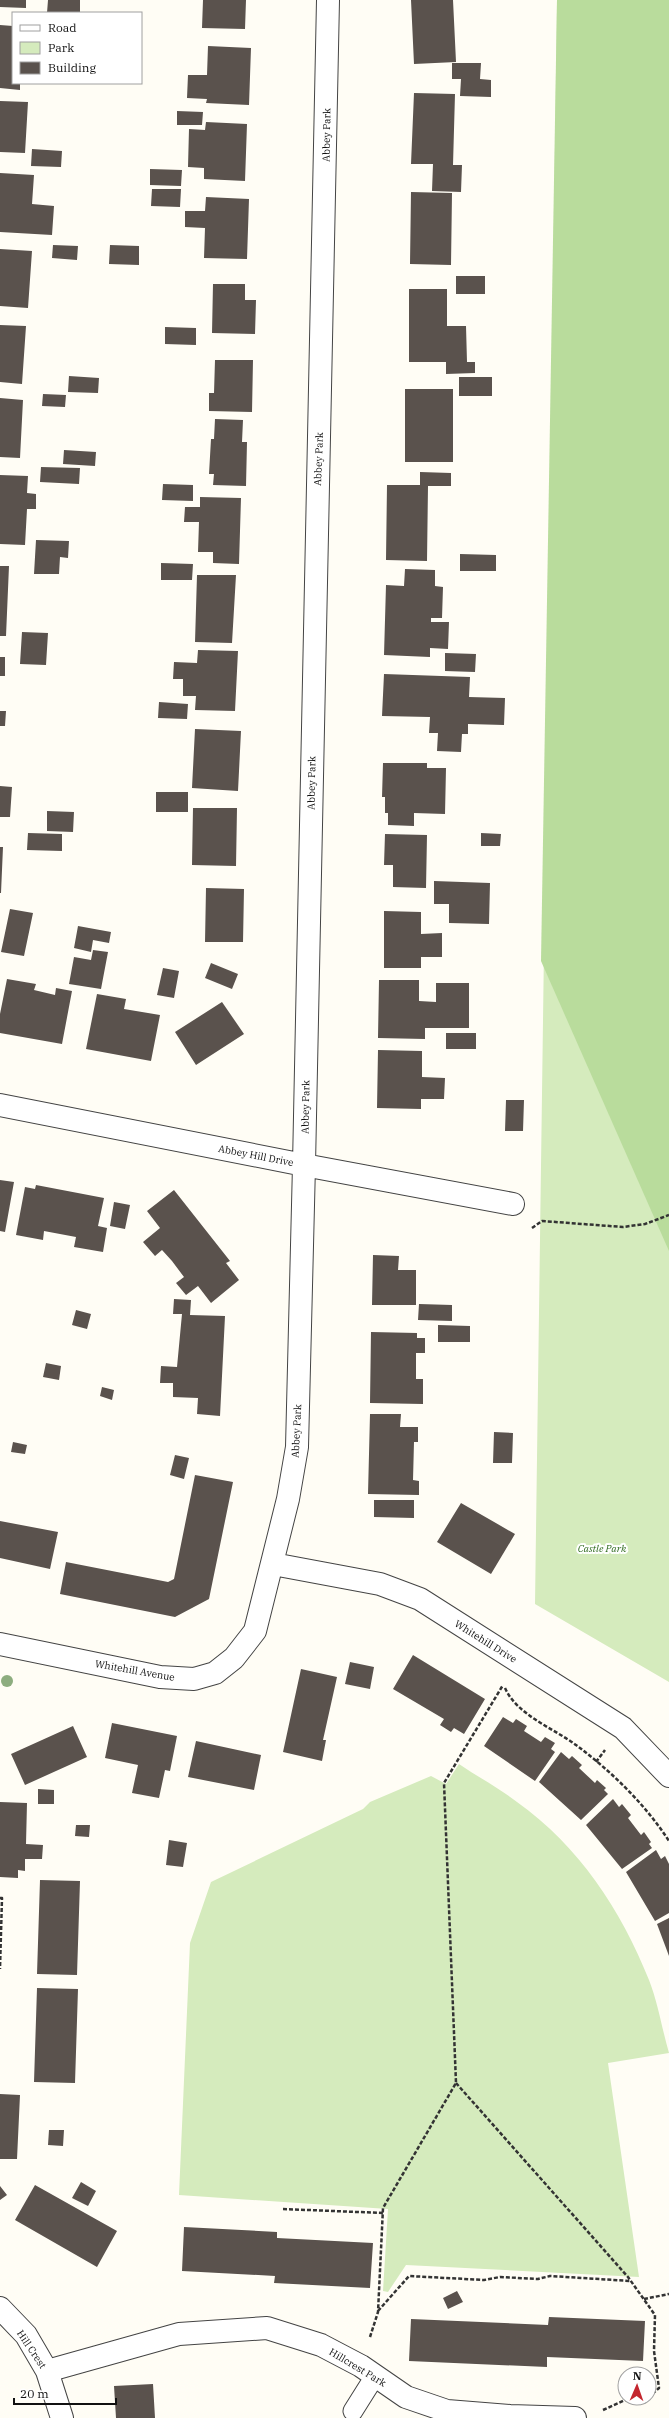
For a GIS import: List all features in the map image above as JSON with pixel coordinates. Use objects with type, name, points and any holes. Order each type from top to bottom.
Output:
[{"type":"street","name":"Abbey Park","points":[[273,1564],[288,1499],[297,1447],[328,0]]},
{"type":"street","name":"Abbey Hill Drive","points":[[0,1105],[304,1165],[513,1204]]},
{"type":"street","name":"Whitehill Avenue","points":[[0,1644],[160,1677],[194,1679],[215,1672],[234,1658],[254,1631],[273,1564]]},
{"type":"street","name":"Whitehill Drive","points":[[273,1564],[380,1584],[420,1599],[622,1728],[669,1776]]},
{"type":"street","name":"Hill Crest","points":[[0,2308],[26,2335],[48,2371],[62,2418]]},
{"type":"street","name":"Hillcrest Park","points":[[48,2371],[179,2334],[267,2328],[320,2345],[368,2371],[406,2397],[447,2411],[510,2416],[575,2418]]},
{"type":"lane","points":[[353,2411],[368,2371]]},
{"type":"path","points":[[513,1204],[521,1228],[532,1228],[542,1221],[623,1226],[645,1224],[669,1215]]},
{"type":"path","points":[[368,2371],[378,2312],[383,2208],[456,2083],[444,1783],[518,1661]]},
{"type":"path","points":[[503,1684],[509,1697],[520,1708],[575,1744],[604,1768],[634,1797],[668,1838],[669,1842]]},
{"type":"path","points":[[0,1898],[2,1898],[0,1969]]},
{"type":"path","points":[[456,2083],[631,2281],[644,2299],[655,2315],[654,2351],[656,2366]]},
{"type":"path","points":[[283,2209],[383,2213]]},
{"type":"path","points":[[378,2312],[409,2276],[484,2280],[500,2277],[538,2279],[550,2276],[631,2281]]},
{"type":"path","points":[[644,2299],[669,2294]]},
{"type":"path","points":[[657,2373],[659,2388],[657,2390]]},
{"type":"path","points":[[597,2412],[617,2403]]},
{"type":"green space","name":"Castle Park","points":[[557,0],[669,0],[669,1682],[535,1604]]},
{"type":"green space","name":"Castle Park","points":[[557,0],[669,0],[669,1251],[541,961]]},
{"type":"green space","points":[[459,1764],[496,1787],[539,1819],[579,1859],[596,1881],[625,1929],[649,1980],[669,2053],[608,2063],[639,2277],[406,2265],[388,2292],[383,2291],[388,2209],[179,2195],[190,1943],[211,1882],[363,1809],[370,1802],[431,1776],[446,1784]]},
{"type":"building","points":[[0,0],[26,0],[26,8],[0,7]]},
{"type":"building","points":[[48,0],[80,0],[80,12],[47,12]]},
{"type":"building","points":[[203,0],[246,0],[245,29],[202,28]]},
{"type":"building","points":[[411,0],[453,0],[456,62],[414,64]]},
{"type":"building","points":[[0,25],[12,26],[12,84],[20,84],[20,90],[0,88]]},
{"type":"building","points":[[208,46],[251,48],[249,105],[206,103],[207,99],[187,98],[188,75],[207,75]]},
{"type":"building","points":[[452,63],[481,63],[480,79],[491,80],[491,97],[460,96],[461,79],[452,79]]},
{"type":"building","points":[[414,93],[455,94],[453,165],[462,165],[461,192],[432,191],[433,164],[411,164]]},
{"type":"building","points":[[0,101],[28,102],[25,153],[0,152]]},
{"type":"building","points":[[177,111],[203,112],[202,125],[177,125]]},
{"type":"building","points":[[206,122],[247,124],[245,181],[204,179],[204,168],[188,167],[189,129],[205,130]]},
{"type":"building","points":[[32,149],[62,151],[61,167],[31,166]]},
{"type":"building","points":[[150,169],[182,170],[181,186],[150,185]]},
{"type":"building","points":[[0,173],[34,175],[32,204],[54,206],[52,235],[0,232]]},
{"type":"building","points":[[152,189],[181,189],[180,207],[151,206]]},
{"type":"building","points":[[411,192],[452,193],[451,265],[410,264]]},
{"type":"building","points":[[206,197],[249,199],[247,259],[204,258],[205,228],[185,227],[185,211],[205,211]]},
{"type":"building","points":[[53,245],[78,246],[77,260],[52,258]]},
{"type":"building","points":[[110,245],[139,246],[139,265],[109,264]]},
{"type":"building","points":[[0,249],[32,251],[28,308],[0,306]]},
{"type":"building","points":[[456,276],[485,276],[485,294],[456,294]]},
{"type":"building","points":[[213,284],[245,284],[245,300],[256,300],[255,334],[212,333]]},
{"type":"building","points":[[409,289],[447,289],[447,326],[466,326],[467,362],[475,362],[475,373],[446,374],[446,362],[409,362]]},
{"type":"building","points":[[0,325],[26,326],[22,384],[0,382]]},
{"type":"building","points":[[165,327],[196,328],[196,345],[165,344]]},
{"type":"building","points":[[215,360],[253,360],[252,412],[209,411],[209,393],[214,393]]},
{"type":"building","points":[[69,376],[99,378],[98,393],[68,392]]},
{"type":"building","points":[[459,377],[492,377],[492,396],[459,396]]},
{"type":"building","points":[[405,389],[453,389],[453,462],[405,462]]},
{"type":"building","points":[[43,394],[66,395],[65,407],[42,406]]},
{"type":"building","points":[[0,398],[23,400],[20,458],[0,457]]},
{"type":"building","points":[[215,419],[243,420],[242,442],[247,442],[246,486],[213,485],[214,474],[209,474],[211,439],[214,439]]},
{"type":"building","points":[[64,450],[96,452],[95,466],[63,464]]},
{"type":"building","points":[[41,467],[80,468],[79,484],[40,482]]},
{"type":"building","points":[[420,472],[451,473],[451,486],[428,486],[427,561],[386,560],[387,485],[420,485]]},
{"type":"building","points":[[0,475],[28,476],[27,493],[36,494],[36,509],[27,509],[25,545],[0,544]]},
{"type":"building","points":[[163,484],[193,485],[193,501],[162,500]]},
{"type":"building","points":[[200,497],[241,498],[239,564],[213,563],[213,552],[198,552],[199,522],[184,522],[185,507],[200,507]]},
{"type":"building","points":[[36,540],[69,541],[68,558],[60,557],[59,574],[34,574]]},
{"type":"building","points":[[460,554],[496,555],[496,571],[460,571]]},
{"type":"building","points":[[161,563],[193,564],[192,580],[161,580]]},
{"type":"building","points":[[0,566],[9,566],[6,636],[0,636]]},
{"type":"building","points":[[405,569],[435,570],[435,586],[443,587],[442,618],[431,618],[431,622],[449,622],[448,649],[430,648],[430,657],[384,655],[386,585],[404,586]]},
{"type":"building","points":[[197,575],[236,575],[232,643],[195,642]]},
{"type":"building","points":[[22,632],[48,633],[46,665],[20,664]]},
{"type":"building","points":[[198,650],[238,651],[235,711],[195,710],[196,696],[183,696],[183,679],[173,679],[174,662],[197,663]]},
{"type":"building","points":[[445,653],[476,654],[475,672],[445,671]]},
{"type":"building","points":[[0,657],[5,657],[5,676],[0,676]]},
{"type":"building","points":[[384,674],[470,677],[469,697],[505,698],[504,725],[468,724],[468,734],[462,734],[461,752],[437,751],[438,733],[429,733],[430,717],[382,716]]},
{"type":"building","points":[[159,702],[188,704],[187,719],[158,718]]},
{"type":"building","points":[[0,711],[6,711],[5,726],[0,726]]},
{"type":"building","points":[[195,729],[241,731],[238,791],[192,788]]},
{"type":"building","points":[[383,763],[427,763],[427,768],[446,768],[445,814],[414,813],[414,826],[388,825],[388,813],[385,813],[385,797],[382,797]]},
{"type":"building","points":[[0,786],[12,787],[10,817],[0,817]]},
{"type":"building","points":[[156,792],[188,792],[188,812],[156,812]]},
{"type":"building","points":[[193,808],[237,808],[236,866],[192,865]]},
{"type":"building","points":[[47,811],[74,812],[73,832],[47,831]]},
{"type":"building","points":[[28,833],[62,834],[62,851],[27,850]]},
{"type":"building","points":[[481,833],[501,834],[500,846],[481,846]]},
{"type":"building","points":[[385,834],[427,835],[426,888],[393,887],[393,865],[384,865]]},
{"type":"building","points":[[0,847],[3,847],[1,893],[0,893]]},
{"type":"building","points":[[434,881],[490,883],[489,924],[449,923],[449,904],[434,904]]},
{"type":"building","points":[[206,888],[244,889],[243,942],[205,942]]},
{"type":"building","points":[[10,909],[33,913],[24,956],[1,952]]},
{"type":"building","points":[[384,911],[421,912],[421,934],[442,933],[442,957],[421,957],[421,968],[384,968]]},
{"type":"building","points":[[78,926],[111,932],[109,943],[93,940],[91,952],[74,948]]},
{"type":"building","points":[[93,950],[108,952],[101,989],[69,984],[74,957],[91,960]]},
{"type":"building","points":[[211,963],[238,974],[232,989],[205,978]]},
{"type":"building","points":[[163,968],[179,971],[174,998],[157,995]]},
{"type":"building","points":[[7,979],[36,984],[34,990],[55,995],[56,988],[72,991],[62,1044],[0,1033],[0,1014]]},
{"type":"building","points":[[379,980],[419,980],[419,1001],[436,1002],[436,983],[469,983],[469,1028],[425,1028],[425,1039],[378,1038]]},
{"type":"building","points":[[97,994],[126,999],[124,1009],[160,1015],[151,1061],[86,1049]]},
{"type":"building","points":[[222,1002],[244,1034],[196,1065],[175,1032]]},
{"type":"building","points":[[446,1033],[476,1033],[476,1049],[446,1049]]},
{"type":"building","points":[[378,1050],[422,1051],[422,1077],[445,1078],[444,1099],[421,1099],[421,1109],[377,1108]]},
{"type":"building","points":[[506,1100],[524,1100],[523,1131],[505,1131]]},
{"type":"building","points":[[0,1180],[14,1182],[5,1232],[0,1231]]},
{"type":"building","points":[[36,1185],[104,1198],[98,1226],[107,1228],[103,1252],[74,1247],[76,1237],[44,1231],[43,1240],[16,1235],[25,1187],[35,1189]]},
{"type":"building","points":[[174,1190],[230,1261],[226,1263],[239,1280],[211,1303],[198,1286],[186,1295],[176,1283],[184,1277],[172,1261],[162,1250],[155,1256],[143,1242],[160,1228],[147,1211]]},
{"type":"building","points":[[114,1202],[130,1205],[125,1229],[110,1226]]},
{"type":"building","points":[[373,1255],[399,1256],[398,1270],[416,1270],[416,1305],[372,1305]]},
{"type":"building","points":[[174,1299],[191,1300],[190,1315],[225,1316],[220,1416],[197,1414],[198,1398],[173,1397],[173,1383],[160,1383],[161,1366],[177,1367],[182,1314],[173,1314]]},
{"type":"building","points":[[419,1304],[452,1305],[452,1321],[418,1320]]},
{"type":"building","points":[[76,1310],[91,1314],[87,1329],[72,1325]]},
{"type":"building","points":[[438,1325],[470,1326],[470,1342],[438,1342]]},
{"type":"building","points":[[371,1332],[417,1333],[417,1338],[425,1338],[425,1353],[416,1353],[416,1379],[423,1379],[423,1404],[370,1403]]},
{"type":"building","points":[[46,1363],[61,1366],[59,1380],[43,1377]]},
{"type":"building","points":[[102,1387],[114,1390],[112,1400],[100,1396]]},
{"type":"building","points":[[370,1414],[401,1414],[400,1427],[418,1427],[418,1442],[414,1442],[413,1480],[419,1481],[419,1495],[368,1494]]},
{"type":"building","points":[[494,1432],[513,1433],[512,1463],[493,1463]]},
{"type":"building","points":[[13,1442],[27,1445],[25,1454],[11,1452]]},
{"type":"building","points":[[175,1455],[189,1458],[184,1479],[170,1475]]},
{"type":"building","points":[[195,1475],[233,1482],[209,1599],[175,1617],[60,1594],[66,1562],[168,1582],[174,1579]]},
{"type":"building","points":[[374,1500],[414,1500],[414,1518],[374,1517]]},
{"type":"building","points":[[461,1503],[515,1534],[491,1574],[437,1542]]},
{"type":"building","points":[[0,1521],[58,1532],[50,1569],[0,1558]]},
{"type":"building","points":[[413,1655],[485,1699],[464,1734],[454,1728],[451,1732],[440,1725],[444,1719],[393,1689]]},
{"type":"building","points":[[350,1662],[374,1667],[370,1689],[345,1684]]},
{"type":"building","points":[[301,1669],[337,1677],[323,1740],[326,1740],[322,1761],[283,1752]]},
{"type":"building","points":[[503,1717],[513,1723],[516,1719],[527,1726],[524,1731],[541,1742],[545,1737],[555,1743],[551,1749],[555,1752],[535,1781],[484,1746]]},
{"type":"building","points":[[112,1723],[177,1736],[170,1771],[165,1770],[159,1798],[132,1793],[138,1765],[105,1758]]},
{"type":"building","points":[[73,1726],[87,1757],[25,1785],[11,1754]]},
{"type":"building","points":[[196,1741],[261,1755],[254,1790],[188,1777]]},
{"type":"building","points":[[561,1752],[569,1759],[572,1756],[582,1765],[579,1768],[595,1783],[597,1780],[606,1788],[604,1790],[608,1794],[581,1820],[539,1782]]},
{"type":"building","points":[[38,1789],[54,1790],[54,1804],[38,1804]]},
{"type":"building","points":[[613,1799],[619,1807],[622,1804],[631,1815],[628,1818],[641,1835],[644,1832],[651,1842],[649,1844],[652,1848],[622,1869],[586,1825]]},
{"type":"building","points":[[0,1802],[27,1803],[26,1844],[43,1845],[42,1859],[25,1859],[25,1871],[18,1870],[18,1878],[0,1877]]},
{"type":"building","points":[[76,1825],[90,1825],[89,1837],[75,1836]]},
{"type":"building","points":[[169,1840],[187,1843],[183,1867],[166,1865]]},
{"type":"building","points":[[656,1850],[661,1859],[665,1856],[669,1864],[669,1913],[655,1921],[626,1872]]},
{"type":"building","points":[[40,1880],[80,1881],[77,1975],[37,1974]]},
{"type":"building","points":[[669,1918],[669,1956],[657,1924]]},
{"type":"building","points":[[37,1988],[78,1989],[75,2083],[34,2082]]},
{"type":"building","points":[[0,2094],[20,2095],[17,2159],[0,2159]]},
{"type":"building","points":[[49,2130],[64,2130],[63,2146],[48,2145]]},
{"type":"building","points":[[81,2182],[96,2191],[88,2206],[72,2198]]},
{"type":"building","points":[[35,2185],[117,2231],[97,2267],[15,2220]]},
{"type":"building","points":[[0,2186],[7,2195],[0,2200]]},
{"type":"building","points":[[184,2227],[277,2232],[277,2238],[373,2243],[370,2288],[274,2283],[275,2276],[182,2271]]},
{"type":"building","points":[[457,2291],[463,2302],[448,2309],[443,2298]]},
{"type":"building","points":[[549,2317],[645,2321],[643,2361],[547,2357],[547,2367],[409,2361],[411,2319],[548,2325]]},
{"type":"building","points":[[153,2384],[155,2418],[116,2418],[114,2386]]}]
